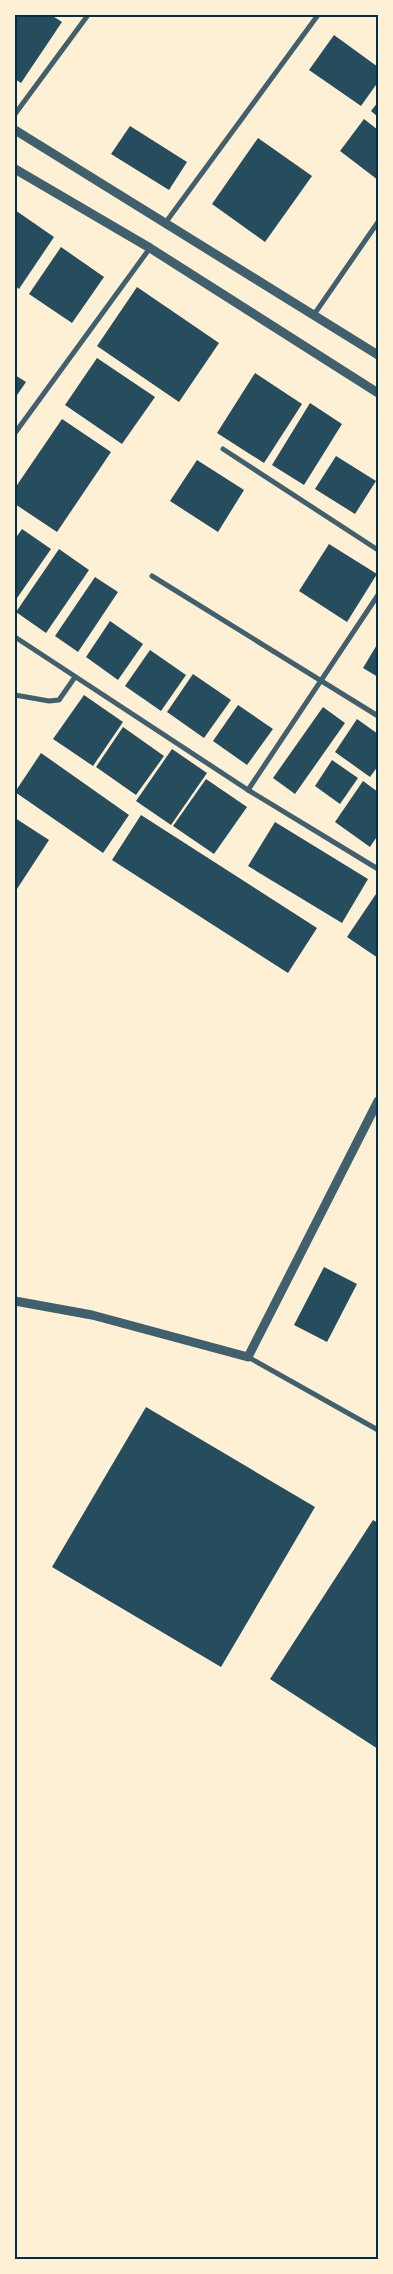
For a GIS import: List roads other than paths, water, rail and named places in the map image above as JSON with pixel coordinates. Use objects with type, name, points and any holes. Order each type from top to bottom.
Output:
[{"type":"street","points":[[15,114],[88,15]]},
{"type":"street","points":[[166,222],[318,15]]},
{"type":"street","points":[[15,130],[378,355]]},
{"type":"street","points":[[15,169],[150,248],[378,393]]},
{"type":"street","points":[[313,316],[378,222]]},
{"type":"street","points":[[15,433],[150,248]]},
{"type":"street","points":[[223,449],[378,550]]},
{"type":"street","points":[[152,576],[378,716]]},
{"type":"street","points":[[248,790],[378,595]]},
{"type":"street","points":[[15,637],[248,790],[378,869]]},
{"type":"street","points":[[15,696],[42,701],[59,700],[75,677]]},
{"type":"street","points":[[248,1357],[378,1101]]},
{"type":"street","points":[[15,1301],[92,1315],[248,1357],[378,1430]]}]
